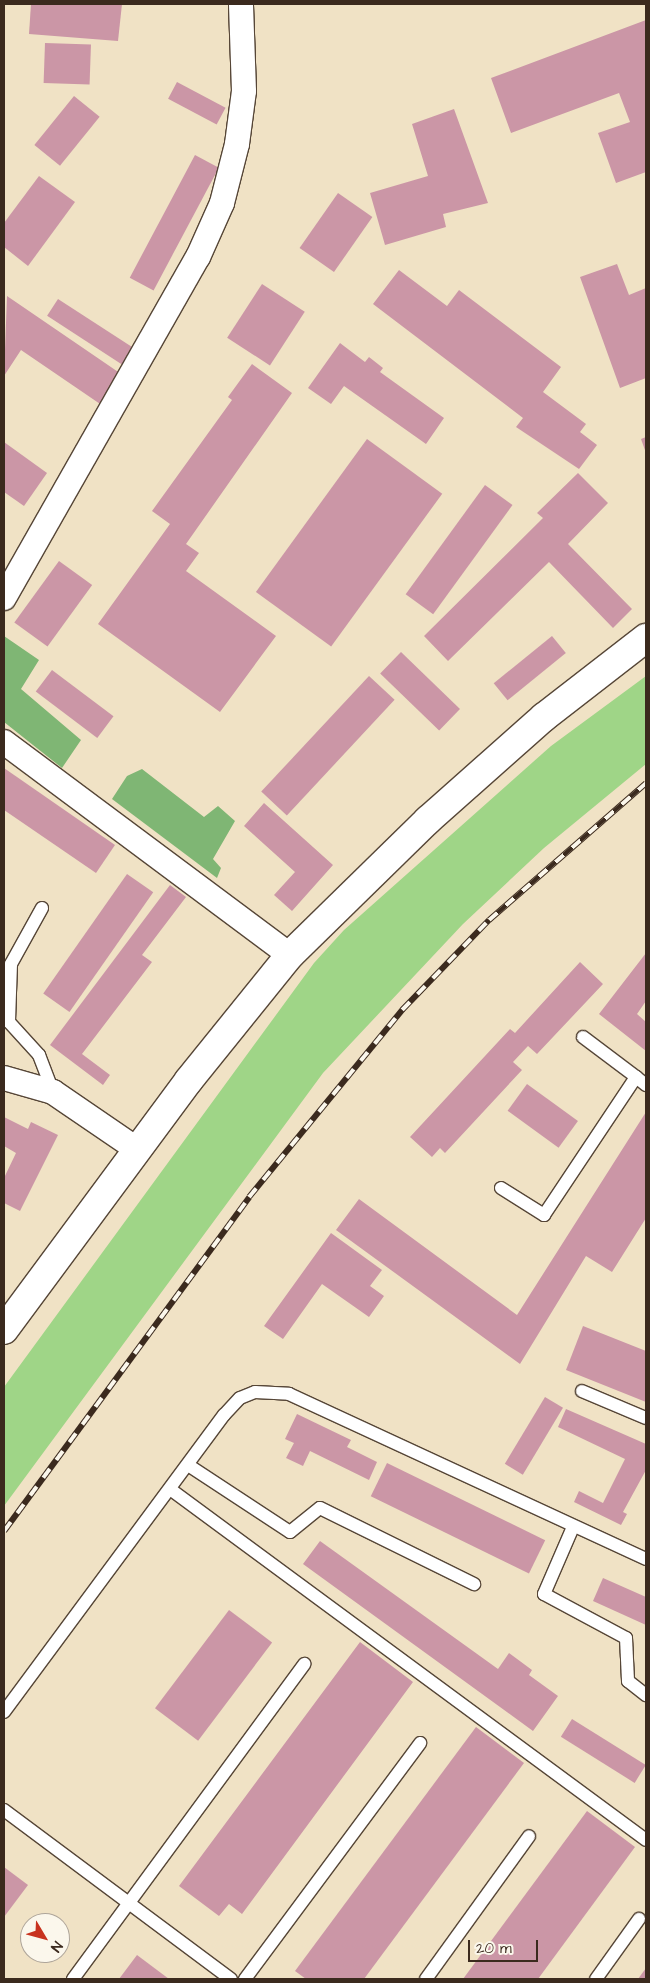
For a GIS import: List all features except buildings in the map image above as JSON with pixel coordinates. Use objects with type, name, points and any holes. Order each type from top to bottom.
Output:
[{"type":"street","points":[[4,598],[198,257],[222,203],[237,144],[244,91],[241,4]]},
{"type":"street","points":[[4,1330],[138,1150],[290,955],[428,820],[544,717],[646,638]]},
{"type":"street","points":[[4,742],[290,955]]},
{"type":"street","points":[[4,1078],[53,1092],[138,1150]]},
{"type":"lane","points":[[42,908],[11,964],[9,1022],[39,1055],[53,1092]]},
{"type":"lane","points":[[501,1188],[544,1215],[641,1081],[583,1037]]},
{"type":"lane","points":[[582,1391],[646,1418]]},
{"type":"lane","points":[[4,1712],[240,1398],[255,1392],[289,1394],[573,1527],[646,1558]]},
{"type":"lane","points":[[188,1465],[290,1532],[320,1508],[474,1584]]},
{"type":"lane","points":[[170,1489],[646,1840]]},
{"type":"lane","points":[[573,1527],[544,1594],[626,1638],[628,1680],[646,1695]]},
{"type":"lane","points":[[74,1979],[128,1902],[304,1664]]},
{"type":"lane","points":[[245,1979],[420,1743]]},
{"type":"lane","points":[[4,1810],[231,1979]]},
{"type":"lane","points":[[426,1979],[529,1836]]},
{"type":"lane","points":[[596,1979],[639,1919]]},
{"type":"green space","points":[[4,636],[39,660],[21,689],[81,740],[62,768],[4,722]]},
{"type":"green space","points":[[646,676],[646,764],[544,848],[463,924],[323,1073],[4,1506],[4,1387],[314,963],[344,930],[551,746]]},
{"type":"green space","points":[[142,769],[204,817],[218,806],[235,821],[213,859],[221,868],[217,878],[112,799],[127,776]]},
{"type":"railway","points":[[4,1531],[249,1197],[402,1010],[489,920],[646,783]]}]
